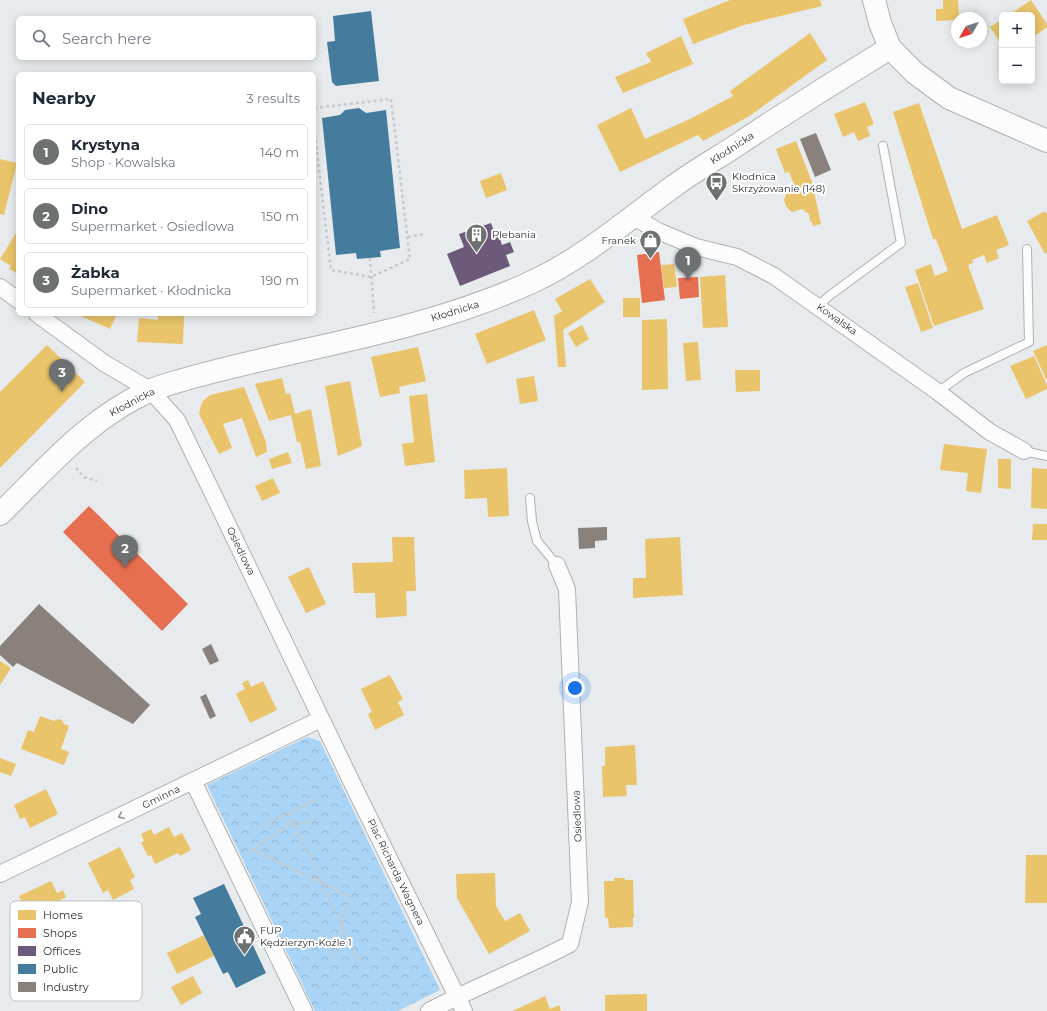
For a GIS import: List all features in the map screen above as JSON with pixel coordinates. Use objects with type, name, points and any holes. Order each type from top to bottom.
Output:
[{"type":"main road","points":[[874,0],[880,23],[890,48],[915,73],[949,98],[1047,141]]},
{"type":"main road","name":"Kłodnicka","points":[[0,514],[53,460],[104,416],[150,390],[196,376],[343,342],[464,310],[536,280],[564,264],[634,217],[674,185],[807,98],[890,48]]},
{"type":"street","name":"Kowalska","points":[[634,217],[658,231],[696,247],[736,257],[774,276],[938,392],[990,432],[1024,451]]},
{"type":"street","points":[[0,287],[16,299]]},
{"type":"street","name":"Osiedlowa","points":[[40,316],[104,363],[150,390],[176,420],[321,719]]},
{"type":"street","name":"Osiedlowa","points":[[457,996],[540,960],[570,944],[580,902],[567,588],[556,565]]},
{"type":"street","name":"Gminna","points":[[0,874],[321,719]]},
{"type":"street","name":"Plac Richarda Wagnera","points":[[321,719],[464,1011]]},
{"type":"street","points":[[194,781],[304,1011]]},
{"type":"street","points":[[429,1011],[457,996]]},
{"type":"lane","points":[[818,306],[829,296],[901,243],[883,146]]},
{"type":"lane","points":[[938,392],[964,373],[1029,342],[1027,248]]},
{"type":"lane","points":[[1024,451],[1047,456]]},
{"type":"lane","points":[[530,498],[532,521],[537,541],[556,565]]},
{"type":"path","points":[[316,108],[391,99],[410,259],[371,277],[331,270],[316,144]]},
{"type":"path","points":[[408,237],[424,234]]},
{"type":"path","points":[[370,258],[375,318]]},
{"type":"path","points":[[260,826],[318,799]]},
{"type":"path","points":[[288,813],[360,964]]},
{"type":"path","points":[[232,860],[253,850],[293,824],[316,820]]},
{"type":"path","points":[[253,850],[351,895],[334,958]]},
{"type":"green space","points":[[307,737],[320,741],[440,990],[398,1011],[315,1011],[207,785]]},
{"type":"building: Homes","points":[[730,0],[820,0],[822,6],[744,25],[693,44],[683,19]]},
{"type":"building: Homes","points":[[943,0],[958,0],[959,12],[951,12],[951,20],[936,21],[936,9],[943,9]]},
{"type":"building: Homes","points":[[1031,0],[1047,24],[1047,27],[1035,36],[1035,12],[1013,12]]},
{"type":"building: Homes","points":[[999,21],[999,40],[990,27]]},
{"type":"building: Homes","points":[[810,33],[827,60],[748,117],[703,141],[698,135],[620,172],[597,125],[631,108],[645,139],[690,119],[733,96],[730,91]]},
{"type":"building: Homes","points":[[681,36],[693,64],[623,93],[615,77],[651,62],[646,53]]},
{"type":"building: Homes","points":[[865,102],[874,124],[867,127],[870,136],[858,141],[854,132],[843,137],[834,114]]},
{"type":"building: Homes","points":[[919,103],[962,229],[997,215],[1009,245],[996,250],[999,258],[987,263],[984,255],[972,260],[973,263],[968,265],[984,309],[934,326],[915,270],[931,264],[935,276],[948,271],[936,239],[933,239],[893,112]]},
{"type":"building: Homes","points":[[796,141],[812,182],[821,224],[813,226],[812,222],[810,222],[809,214],[802,209],[792,212],[787,208],[784,200],[788,190],[792,188],[796,189],[789,172],[785,173],[776,149]]},
{"type":"building: Homes","points":[[0,159],[16,163],[16,167],[4,215],[0,214]]},
{"type":"building: Homes","points":[[501,173],[507,190],[486,198],[480,181]]},
{"type":"building: Homes","points":[[1045,211],[1047,214],[1047,252],[1045,254],[1027,221]]},
{"type":"building: Homes","points":[[16,233],[16,273],[9,269],[11,266],[0,259]]},
{"type":"building: Homes","points":[[674,264],[677,287],[664,288],[661,265]]},
{"type":"building: Homes","points":[[725,275],[728,327],[703,328],[700,277]]},
{"type":"building: Homes","points":[[590,279],[605,302],[563,330],[566,367],[558,367],[554,316],[562,311],[555,299]]},
{"type":"building: Homes","points":[[918,283],[933,328],[921,332],[905,287]]},
{"type":"building: Homes","points":[[623,298],[640,298],[640,317],[623,317]]},
{"type":"building: Homes","points":[[534,310],[546,340],[487,364],[475,334]]},
{"type":"building: Homes","points":[[81,316],[116,316],[110,329]]},
{"type":"building: Homes","points":[[158,316],[184,316],[183,344],[137,342],[139,318],[158,320]]},
{"type":"building: Homes","points":[[667,319],[668,389],[642,390],[642,320]]},
{"type":"building: Homes","points":[[582,325],[589,339],[576,347],[568,333]]},
{"type":"building: Homes","points":[[698,342],[701,380],[686,381],[683,343]]},
{"type":"building: Homes","points":[[47,345],[85,382],[0,468],[0,392]]},
{"type":"building: Homes","points":[[1047,345],[1047,381],[1033,351]]},
{"type":"building: Homes","points":[[418,347],[426,381],[399,387],[400,393],[380,397],[371,357]]},
{"type":"building: Homes","points":[[1034,356],[1047,385],[1047,389],[1026,399],[1010,366]]},
{"type":"building: Homes","points":[[735,370],[760,370],[760,391],[736,392]]},
{"type":"building: Homes","points":[[534,376],[538,401],[520,404],[516,379]]},
{"type":"building: Homes","points":[[282,378],[286,394],[290,393],[295,414],[311,409],[321,466],[306,469],[300,442],[297,442],[291,415],[269,421],[255,384]]},
{"type":"building: Homes","points":[[350,381],[362,446],[338,456],[325,386]]},
{"type":"building: Homes","points":[[244,387],[266,442],[267,452],[256,457],[242,418],[223,424],[232,448],[219,454],[199,414],[201,406],[203,401],[210,395]]},
{"type":"building: Homes","points":[[427,394],[435,462],[405,466],[402,444],[414,442],[409,396]]},
{"type":"building: Homes","points":[[944,444],[987,449],[981,493],[966,491],[968,473],[940,470]]},
{"type":"building: Homes","points":[[288,452],[292,463],[272,469],[269,459]]},
{"type":"building: Homes","points":[[998,459],[1011,459],[1011,489],[998,488]]},
{"type":"building: Homes","points":[[507,468],[509,516],[488,517],[487,498],[465,499],[464,470]]},
{"type":"building: Homes","points":[[1032,468],[1047,469],[1047,509],[1031,508]]},
{"type":"building: Homes","points":[[273,478],[280,493],[262,501],[255,486]]},
{"type":"building: Homes","points":[[1033,524],[1047,524],[1047,540],[1032,540]]},
{"type":"building: Homes","points":[[392,537],[414,537],[416,591],[406,591],[407,616],[376,618],[375,593],[354,593],[352,563],[393,562]]},
{"type":"building: Homes","points":[[680,537],[683,595],[633,598],[633,578],[646,578],[645,539]]},
{"type":"building: Homes","points":[[309,567],[326,604],[306,613],[288,577]]},
{"type":"building: Homes","points":[[0,661],[11,668],[0,685]]},
{"type":"building: Homes","points":[[390,675],[403,699],[398,702],[404,715],[375,730],[368,714],[372,712],[361,689]]},
{"type":"building: Homes","points":[[248,680],[251,687],[263,681],[277,710],[250,723],[236,694],[245,689],[242,683]]},
{"type":"building: Homes","points":[[40,716],[54,721],[58,719],[62,720],[64,724],[69,726],[61,749],[69,752],[64,765],[21,749],[28,730],[34,732]]},
{"type":"building: Homes","points":[[635,745],[637,785],[626,785],[627,796],[603,797],[602,766],[605,766],[605,747]]},
{"type":"building: Homes","points":[[0,758],[16,764],[11,776],[0,772]]},
{"type":"building: Homes","points":[[46,789],[58,814],[30,828],[25,817],[20,819],[14,805]]},
{"type":"building: Homes","points":[[169,827],[174,837],[182,833],[191,850],[180,856],[178,853],[155,864],[151,855],[148,856],[141,843],[144,841],[141,834],[151,829],[154,835]]},
{"type":"building: Homes","points":[[120,847],[135,877],[130,880],[134,889],[113,900],[108,890],[103,893],[88,863]]},
{"type":"building: Homes","points":[[1026,855],[1047,855],[1047,903],[1025,903]]},
{"type":"building: Homes","points":[[495,873],[496,906],[505,921],[520,913],[530,931],[489,954],[457,898],[456,874]]},
{"type":"building: Homes","points":[[614,878],[633,880],[633,927],[609,928],[608,918],[605,918],[604,881],[614,881]]},
{"type":"building: Homes","points":[[51,881],[57,893],[63,890],[66,897],[60,901],[21,901],[19,896]]},
{"type":"building: Homes","points":[[204,935],[214,956],[177,974],[167,953]]},
{"type":"building: Homes","points":[[193,976],[202,993],[181,1005],[171,987]]},
{"type":"building: Homes","points":[[647,994],[647,1011],[605,1011],[605,995]]},
{"type":"building: Homes","points":[[545,996],[550,1009],[559,1005],[561,1011],[512,1011]]},
{"type":"building: Shops","points":[[659,252],[665,300],[642,303],[637,255]]},
{"type":"building: Shops","points":[[698,277],[699,297],[680,299],[678,278]]},
{"type":"building: Shops","points":[[89,506],[188,604],[162,631],[63,532]]},
{"type":"building: Offices","name":"Plebania","points":[[491,223],[495,234],[498,233],[502,245],[510,242],[514,252],[506,255],[510,266],[460,286],[447,254],[464,247],[459,234]]},
{"type":"building: Public","points":[[371,11],[379,81],[336,86],[332,82],[327,42],[335,41],[333,16]]},
{"type":"building: Public","points":[[359,108],[366,113],[386,110],[400,248],[380,251],[381,257],[357,259],[356,253],[336,255],[322,118],[340,115],[345,110]]},
{"type":"building: Public","points":[[224,884],[266,973],[236,988],[228,972],[223,974],[195,917],[201,914],[193,898]]},
{"type":"building: Industry","points":[[816,133],[831,170],[815,177],[800,139]]},
{"type":"building: Industry","points":[[607,527],[607,540],[595,541],[595,548],[579,549],[578,528]]},
{"type":"building: Industry","points":[[39,604],[150,705],[133,724],[17,663],[13,667],[0,655],[0,646]]},
{"type":"building: Industry","points":[[211,644],[219,661],[210,665],[202,649]]},
{"type":"building: Industry","points":[[206,694],[216,716],[210,719],[200,697]]},
{"type":"place","name":"Kłodnica Skrzyżowanie (148)","points":[[716,202]]},
{"type":"place","name":"Plebania","points":[[477,254]]},
{"type":"place","name":"Franek","points":[[651,260]]},
{"type":"place","name":"Krystyna","points":[[688,280]]},
{"type":"place","name":"Żabka","points":[[62,392]]},
{"type":"place","name":"Dino","points":[[125,568]]},
{"type":"place","name":"FUP Kędzierzyn-Koźle 1","points":[[245,956]]}]
